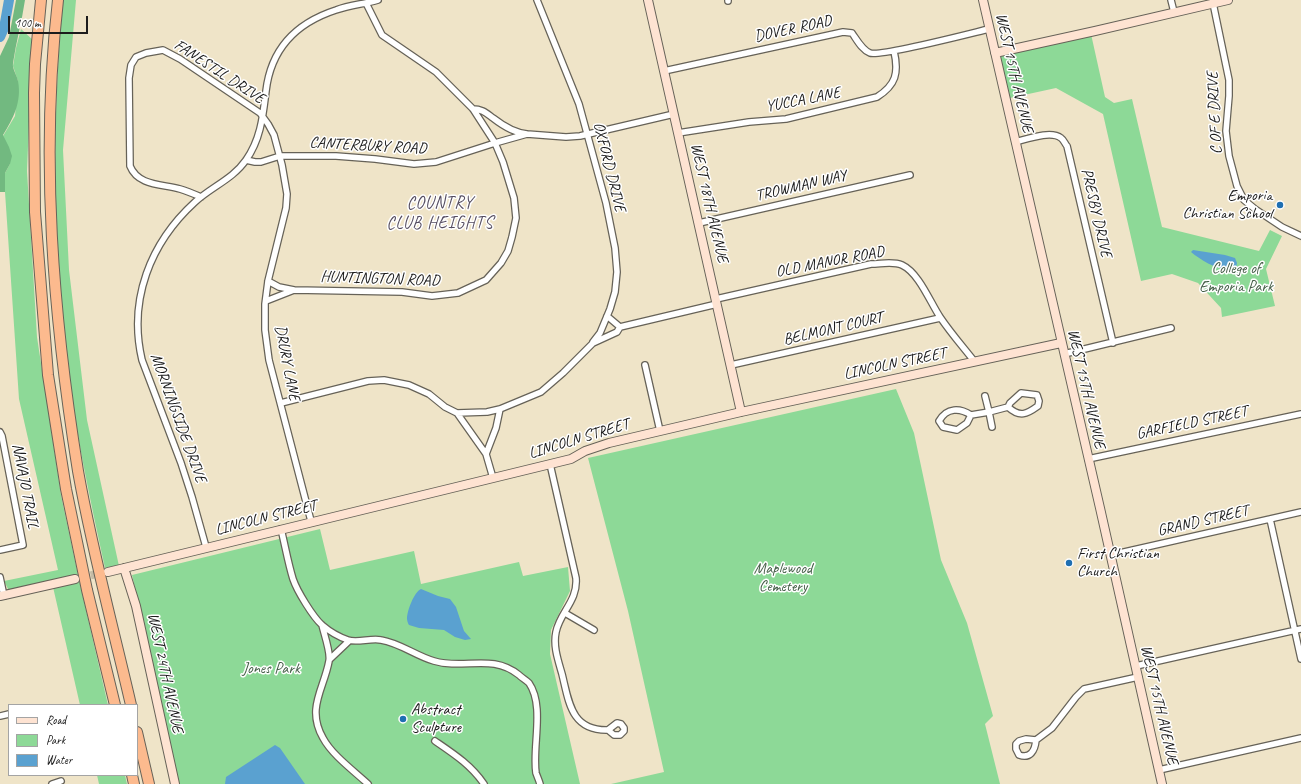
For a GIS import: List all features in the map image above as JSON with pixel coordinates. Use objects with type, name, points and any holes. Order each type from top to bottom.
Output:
[{"type":"highway","points":[[41,0],[34,93],[35,212],[48,375],[66,490],[87,590],[115,704]]},
{"type":"highway","points":[[58,0],[51,89],[49,170],[50,213],[61,347],[78,471],[111,627],[131,704]]},
{"type":"highway","points":[[138,736],[149,784]]},
{"type":"street","name":"MORNINGSIDE DRIVE","points":[[206,547],[181,463],[138,346],[139,300],[143,282],[153,257],[168,231],[201,197],[236,172],[246,160],[255,145],[263,117],[270,68],[282,46],[305,24],[319,16],[338,9],[378,0]]},
{"type":"street","name":"OXFORD DRIVE","points":[[538,0],[579,104],[606,203],[615,248],[617,272],[614,292],[610,309],[600,333],[593,343]]},
{"type":"street","name":"WEST 18TH AVENUE","points":[[648,0],[741,412]]},
{"type":"street","name":"WEST 15TH AVENUE","points":[[983,0],[1111,555],[1162,784]]},
{"type":"street","points":[[1171,0],[1174,12]]},
{"type":"street","points":[[995,53],[1228,0]]},
{"type":"street","name":"HUNTINGTON ROAD","points":[[266,301],[294,290],[402,292],[432,296],[458,293],[486,280],[501,263],[508,251],[516,218],[514,198],[503,162],[495,143],[473,109],[436,72],[382,35],[366,3]]},
{"type":"street","name":"C OF E DRIVE","points":[[1213,3],[1229,80],[1226,131],[1229,156],[1237,186],[1244,200],[1255,209],[1282,227],[1301,236]]},
{"type":"street","name":"DOVER ROAD","points":[[664,71],[843,32],[852,33],[865,51],[872,54],[894,51],[989,29]]},
{"type":"street","name":"FANESTIL DRIVE","points":[[201,197],[179,189],[141,180],[133,174],[130,166],[129,78],[131,65],[136,57],[151,51],[163,50],[260,113],[263,117]]},
{"type":"street","name":"YUCCA LANE","points":[[678,133],[749,122],[786,119],[877,97],[893,83],[896,74],[894,51]]},
{"type":"street","points":[[473,109],[484,111],[505,126],[527,134]]},
{"type":"street","name":"CANTERBURY ROAD","points":[[246,160],[251,162],[261,162],[280,156],[336,156],[414,164],[436,162],[527,134],[566,137],[588,135],[674,114]]},
{"type":"street","name":"DRURY LANE","points":[[263,117],[274,135],[280,156],[287,194],[286,208],[268,281],[265,330],[270,360],[311,521]]},
{"type":"street","name":"PRESBY DRIVE","points":[[1015,142],[1043,135],[1052,135],[1061,138],[1067,146],[1113,343]]},
{"type":"street","name":"TROWMAN WAY","points":[[699,223],[910,175]]},
{"type":"street","name":"OLD MANOR ROAD","points":[[620,327],[871,264],[890,263],[901,265],[909,270],[920,284],[940,318],[974,361]]},
{"type":"street","points":[[268,281],[279,287],[294,290]]},
{"type":"street","points":[[457,413],[488,412],[500,409],[541,392],[593,343],[616,332],[620,327],[607,316]]},
{"type":"street","name":"BELMONT COURT","points":[[731,365],[940,318]]},
{"type":"street","points":[[1064,354],[1171,328]]},
{"type":"street","name":"LINCOLN STREET","points":[[108,572],[311,521],[550,464],[571,458],[585,451],[609,443],[741,412],[1061,343]]},
{"type":"street","points":[[644,365],[660,431]]},
{"type":"street","points":[[281,403],[368,381],[384,380],[409,385],[429,394],[457,413],[486,454],[493,478]]},
{"type":"street","points":[[971,416],[964,411],[951,410],[944,414],[939,420],[943,427],[957,430],[967,423],[971,416],[1008,407],[1010,403],[1021,393],[1037,395],[1039,401],[1038,406],[1027,414],[1011,410],[1008,407]]},
{"type":"street","points":[[985,396],[992,428]]},
{"type":"street","points":[[486,454],[496,428],[500,409]]},
{"type":"street","name":"GARFIELD STREET","points":[[1088,459],[1301,414]]},
{"type":"street","name":"NAVAJO TRAIL","points":[[0,432],[4,443],[23,545],[0,550]]},
{"type":"street","points":[[550,464],[577,587],[556,631],[555,643],[557,659],[572,712],[585,726],[600,731],[608,730]]},
{"type":"street","name":"GRAND STREET","points":[[1111,555],[1301,512]]},
{"type":"street","points":[[1270,519],[1301,659]]},
{"type":"street","points":[[281,529],[298,590],[322,625],[333,633],[350,641],[380,639],[436,662],[490,663],[504,666],[516,673],[528,683],[533,693],[536,706],[536,774],[540,784]]},
{"type":"street","name":"WEST 24TH AVENUE","points":[[124,568],[136,606],[175,784]]},
{"type":"street","points":[[0,577],[2,596],[75,579]]},
{"type":"street","points":[[565,613],[594,630]]},
{"type":"street","points":[[322,625],[330,659]]},
{"type":"street","points":[[1136,666],[1301,629]]},
{"type":"street","points":[[350,641],[330,659],[316,700],[316,714],[323,738],[332,750],[368,784]]},
{"type":"street","points":[[1036,740],[1052,728],[1084,689],[1138,677]]},
{"type":"street","points":[[1159,770],[1301,738]]},
{"type":"street","points":[[435,741],[468,765],[484,784]]},
{"type":"street","points":[[52,784],[61,781]]},
{"type":"green space","points":[[16,0],[25,0],[13,63],[13,68],[18,81],[19,96],[16,110],[3,135],[12,156],[5,173],[5,192],[0,192],[0,56],[9,37]]},
{"type":"green space","points":[[63,0],[76,0],[63,150],[69,270],[87,420],[119,566],[105,568],[88,490],[74,412],[58,270],[55,135],[59,45]]},
{"type":"green space","points":[[21,29],[34,41],[31,71],[27,171],[37,337],[61,495],[78,575],[11,591],[8,589],[4,581],[58,570],[19,399],[5,192],[5,173],[10,164],[3,136],[15,116],[18,81],[13,66]]},
{"type":"green space","name":"College of Emporia Park","points":[[1091,34],[1105,97],[1114,103],[1132,99],[1162,227],[1259,251],[1270,230],[1282,236],[1266,269],[1275,306],[1222,317],[1221,308],[1198,283],[1172,274],[1141,281],[1103,114],[1056,88],[1010,98],[1000,58],[1002,55]]},
{"type":"green space","name":"Maplewood Cemetery","points":[[896,389],[914,433],[941,560],[967,623],[993,716],[985,724],[1000,784],[611,784],[664,772],[628,611],[588,458]]},
{"type":"green space","name":"Jones Park","points":[[320,529],[330,570],[414,551],[421,584],[519,562],[523,576],[568,567],[570,591],[551,630],[550,654],[580,784],[179,784],[132,575]]},
{"type":"green space","points":[[79,580],[108,704],[80,704],[53,587]]},
{"type":"green space","points":[[97,776],[125,776],[127,784],[99,784]]},
{"type":"water","points":[[1193,250],[1235,258],[1237,263],[1236,268],[1218,268],[1191,252]]},
{"type":"water","points":[[421,589],[450,599],[456,607],[464,631],[471,639],[465,640],[455,637],[444,630],[419,628],[409,625],[407,616],[413,598]]},
{"type":"water","points":[[275,745],[280,748],[305,784],[225,784],[226,777]]},
{"type":"waterway","points":[[0,37],[4,28],[9,0]]},
{"type":"tunnel","points":[[79,578],[105,572]]},
{"type":"place","name":"Emporia Christian School","points":[[1280,205]]},
{"type":"place","name":"First Christian Church","points":[[1069,563]]},
{"type":"place","name":"Abstract Sculpture","points":[[403,719]]},
{"type":"district","name":"COUNTRY CLUB HEIGHTS","points":[[440,214]]}]
